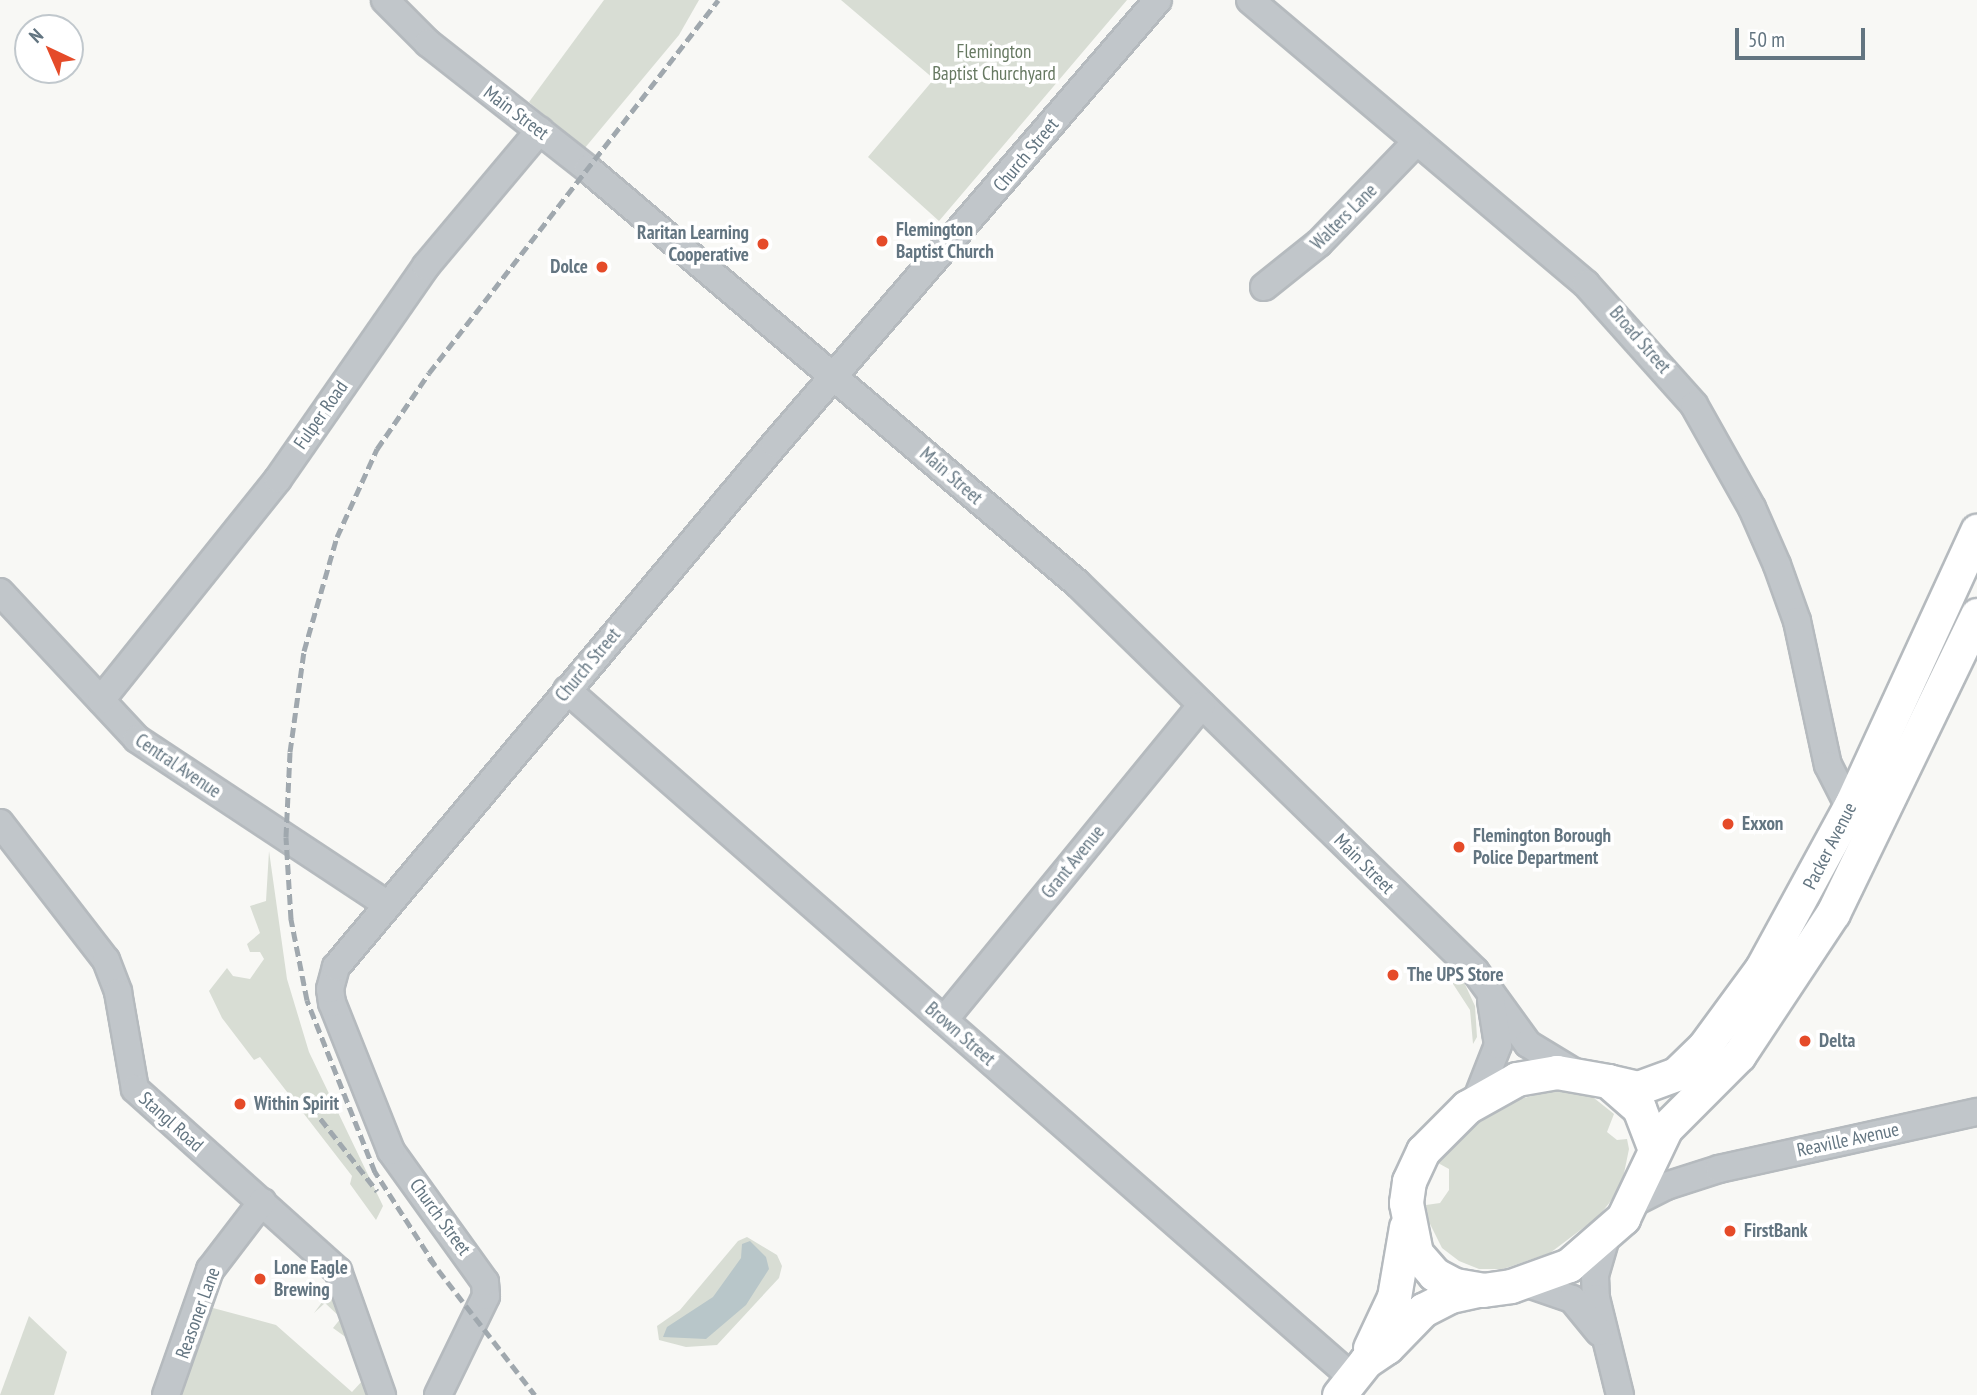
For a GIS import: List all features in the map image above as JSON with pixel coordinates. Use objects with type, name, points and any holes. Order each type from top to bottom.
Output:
[{"type":"main road","name":"Packer Avenue","points":[[1608,1081],[1638,1088],[1665,1081],[1704,1046],[1786,930],[1851,805],[1976,537]]},
{"type":"main road","name":"Packer Avenue","points":[[1653,1149],[1666,1128],[1739,1055],[1794,978],[1859,864],[1977,615]]},
{"type":"main road","points":[[1574,1072],[1608,1081],[1639,1108],[1653,1149],[1633,1203],[1607,1234],[1569,1265],[1525,1283],[1436,1302],[1352,1378],[1400,1277],[1409,1181],[1423,1151],[1476,1101],[1533,1074],[1574,1072]]},
{"type":"main road","points":[[1406,1219],[1424,1265],[1455,1285],[1483,1290]]},
{"type":"street","name":"Main Street","points":[[385,0],[437,50],[523,122],[540,130],[834,375],[1077,583],[1487,986],[1528,1044],[1574,1072]]},
{"type":"street","name":"Church Street","points":[[438,1395],[486,1296],[485,1282],[391,1151],[330,989],[336,967],[386,904],[834,375],[1158,0]]},
{"type":"street","name":"Broad Street","points":[[1250,0],[1611,307],[1694,405],[1752,508],[1780,573],[1797,621],[1828,765],[1851,805]]},
{"type":"street","name":"Fulper Road","points":[[101,700],[278,479],[426,266],[540,130]]},
{"type":"street","name":"Walters Lane","points":[[1264,287],[1319,243],[1418,141]]},
{"type":"street","name":"Central Avenue","points":[[0,592],[137,739],[386,904]]},
{"type":"street","name":"Brown Street","points":[[567,691],[1352,1378]]},
{"type":"street","name":"Grant Avenue","points":[[944,1020],[1202,705]]},
{"type":"street","points":[[1794,978],[1810,920],[1853,839],[1855,815],[1851,805]]},
{"type":"street","name":"Stangl Road","points":[[0,822],[106,960],[118,992],[135,1089],[338,1271],[383,1395]]},
{"type":"street","points":[[1476,1101],[1497,1045],[1497,1023],[1487,986]]},
{"type":"street","name":"Reaville Avenue","points":[[1633,1203],[1666,1186],[1719,1169],[1977,1112]]},
{"type":"street","name":"Reaville Avenue","points":[[1653,1149],[1678,1165],[1719,1169]]},
{"type":"street","name":"Reasoner Lane","points":[[166,1395],[210,1270],[262,1202]]},
{"type":"street","points":[[1607,1234],[1595,1285],[1606,1344],[1620,1395]]},
{"type":"street","points":[[1525,1283],[1572,1299],[1606,1344]]},
{"type":"green space","points":[[604,0],[699,0],[679,35],[584,149],[529,102]]},
{"type":"green space","name":"Flemington Baptist Churchyard","points":[[841,0],[1127,0],[939,221],[868,157],[934,79]]},
{"type":"green space","points":[[269,851],[287,979],[309,1052],[383,1206],[376,1220],[350,1184],[352,1176],[260,1057],[254,1060],[222,1018],[209,991],[227,968],[233,976],[250,979],[264,959],[260,952],[250,952],[247,944],[260,933],[250,906],[266,901]]},
{"type":"green space","points":[[1447,966],[1463,980],[1475,1006],[1477,1037],[1473,1044],[1470,1010],[1444,970]]},
{"type":"green space","points":[[1563,1088],[1589,1094],[1614,1114],[1607,1132],[1617,1140],[1627,1139],[1629,1149],[1621,1188],[1599,1216],[1550,1253],[1503,1269],[1479,1269],[1459,1261],[1442,1248],[1429,1222],[1426,1205],[1440,1203],[1449,1190],[1449,1169],[1438,1163],[1456,1139],[1509,1102]]},
{"type":"green space","points":[[747,1237],[777,1255],[782,1266],[779,1278],[717,1345],[686,1347],[659,1340],[657,1326],[680,1310],[738,1241]]},
{"type":"green space","points":[[331,1290],[351,1341],[333,1328],[341,1318],[325,1303],[314,1313]]},
{"type":"green space","points":[[213,1308],[276,1325],[352,1392],[364,1379],[373,1395],[179,1395]]},
{"type":"green space","points":[[29,1316],[67,1352],[54,1395],[0,1395]]},
{"type":"shaded area","points":[[750,1241],[766,1257],[769,1269],[746,1305],[706,1339],[663,1337],[667,1327],[713,1297],[741,1258],[742,1244]]},
{"type":"railway","points":[[435,1265],[375,1172],[307,1000],[291,919],[286,837],[290,752],[304,651],[337,537],[377,449],[429,373],[718,0]]},
{"type":"railway","points":[[302,1095],[377,1191]]},
{"type":"railway","points":[[429,1258],[535,1395]]},
{"type":"place","name":"Flemington Baptist Church","points":[[882,241]]},
{"type":"place","name":"Raritan Learning Cooperative","points":[[763,244]]},
{"type":"place","name":"Dolce","points":[[602,267]]},
{"type":"place","name":"Exxon","points":[[1728,824]]},
{"type":"place","name":"Flemington Borough Police Department","points":[[1459,847]]},
{"type":"place","name":"The UPS Store","points":[[1393,975]]},
{"type":"place","name":"Delta","points":[[1805,1041]]},
{"type":"place","name":"Within Spirit","points":[[240,1104]]},
{"type":"place","name":"FirstBank","points":[[1730,1231]]},
{"type":"place","name":"Lone Eagle Brewing","points":[[260,1279]]}]
